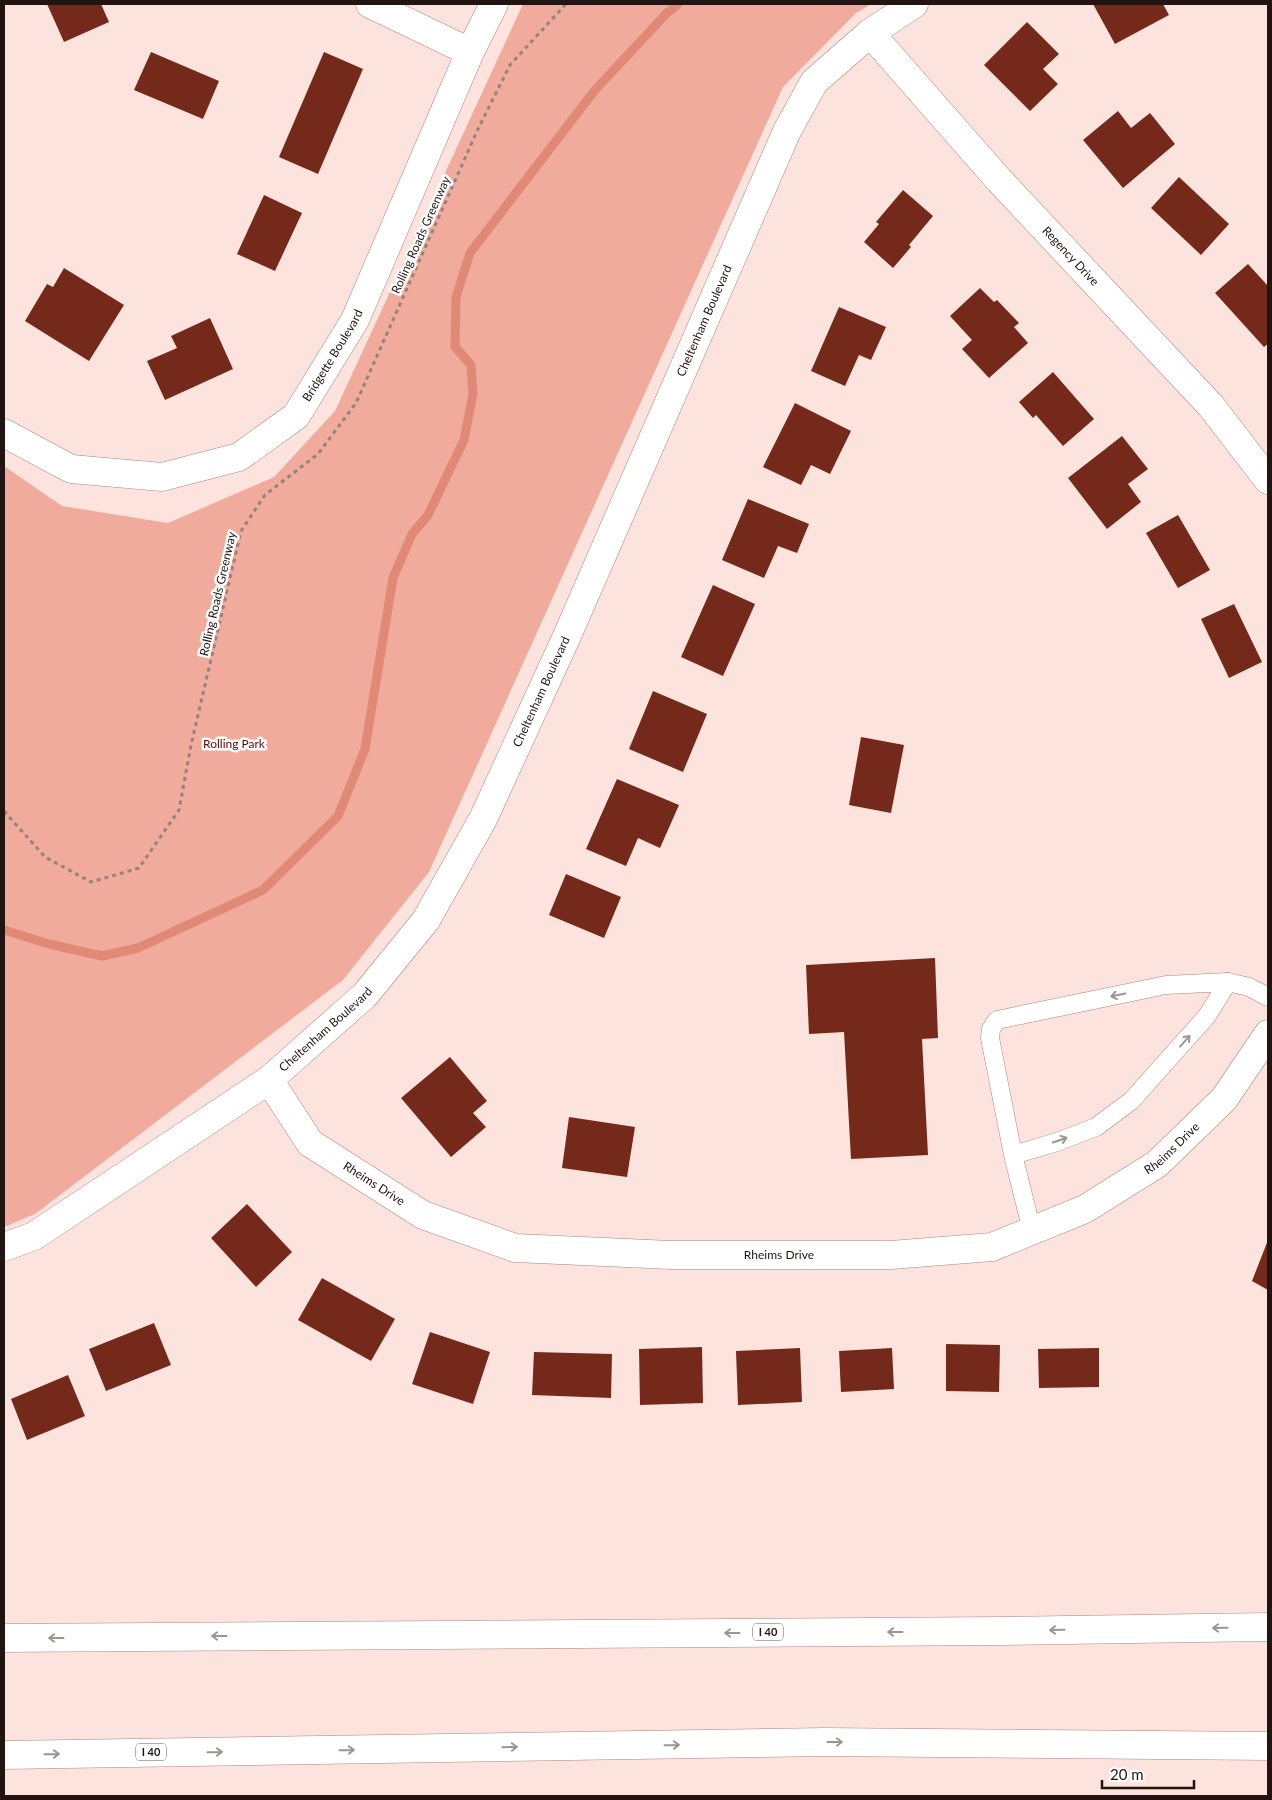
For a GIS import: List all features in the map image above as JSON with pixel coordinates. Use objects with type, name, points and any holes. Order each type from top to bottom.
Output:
[{"type":"main road","points":[[370,4],[470,52]]},
{"type":"main road","name":"Bridgette Boulevard","points":[[4,433],[71,469],[162,477],[239,457],[296,416],[355,320],[470,52],[494,4]]},
{"type":"main road","name":"Cheltenham Boulevard","points":[[4,1246],[34,1236],[269,1080],[364,995],[426,920],[483,819],[567,636],[787,131],[814,82],[870,33],[914,4]]},
{"type":"main road","name":"Regency Drive","points":[[870,33],[999,180],[1212,406],[1268,480]]},
{"type":"main road","name":"Rheims Drive","points":[[269,1080],[310,1143],[424,1215],[514,1248],[672,1255],[891,1255],[992,1247],[1085,1209],[1158,1164],[1224,1099],[1268,1034]]},
{"type":"main road","name":"I 40","points":[[4,1638],[1268,1628]]},
{"type":"main road","name":"I 40","points":[[4,1755],[824,1742],[1268,1746]]},
{"type":"lane","points":[[1013,1155],[1057,1142],[1096,1127],[1131,1101],[1207,1016],[1228,982]]},
{"type":"lane","points":[[1032,1231],[1013,1155],[990,1038],[991,1029],[997,1020],[1166,985],[1228,982],[1249,987],[1268,996]]},
{"type":"path","name":"Rolling Roads Greenway","points":[[4,811],[44,857],[91,882],[139,868],[180,810],[191,745],[241,531],[264,495],[318,454],[356,403],[478,129],[510,65],[566,4]]},
{"type":"green space","name":"Rolling Park","points":[[523,4],[871,4],[856,13],[783,87],[429,872],[343,980],[35,1214],[4,1227],[4,466],[62,506],[168,523],[274,477],[335,411]]},
{"type":"building","points":[[47,4],[101,4],[109,22],[64,42]]},
{"type":"building","points":[[1093,4],[1163,4],[1169,15],[1115,44]]},
{"type":"building","points":[[1027,22],[1059,54],[1043,69],[1058,84],[1030,111],[984,65]]},
{"type":"building","points":[[151,52],[219,81],[203,119],[134,90]]},
{"type":"building","points":[[324,52],[363,69],[318,174],[279,157]]},
{"type":"building","points":[[1118,111],[1131,128],[1150,113],[1175,144],[1123,188],[1083,140]]},
{"type":"building","points":[[1179,177],[1229,224],[1201,255],[1151,208]]},
{"type":"building","points":[[903,190],[933,216],[893,268],[864,242],[879,224],[876,222]]},
{"type":"building","points":[[264,195],[302,213],[275,271],[237,254]]},
{"type":"building","points":[[1248,264],[1268,286],[1268,344],[1264,347],[1215,293]]},
{"type":"building","points":[[64,268],[124,305],[89,361],[25,321],[47,284],[53,287]]},
{"type":"building","points":[[980,288],[994,302],[997,300],[1019,323],[1014,327],[1028,343],[989,378],[962,349],[972,340],[950,316]]},
{"type":"building","points":[[839,307],[886,327],[871,360],[859,355],[845,386],[811,371]]},
{"type":"building","points":[[210,318],[233,369],[165,400],[147,361],[177,348],[171,336]]},
{"type":"building","points":[[1053,372],[1094,419],[1063,446],[1036,415],[1033,418],[1019,402]]},
{"type":"building","points":[[795,403],[851,431],[830,474],[811,465],[801,485],[763,467]]},
{"type":"building","points":[[1122,436],[1148,469],[1128,484],[1141,502],[1107,529],[1068,478]]},
{"type":"building","points":[[748,499],[809,524],[797,553],[778,546],[764,578],[722,560]]},
{"type":"building","points":[[1178,515],[1210,570],[1178,588],[1146,533]]},
{"type":"building","points":[[713,585],[755,604],[723,676],[681,657]]},
{"type":"building","points":[[1234,604],[1262,662],[1229,678],[1201,619]]},
{"type":"building","points":[[653,691],[707,714],[683,772],[629,749]]},
{"type":"building","points":[[861,737],[904,745],[891,813],[849,805]]},
{"type":"building","points":[[617,779],[679,805],[660,848],[638,838],[626,866],[586,849]]},
{"type":"building","points":[[566,874],[621,897],[604,938],[549,915]]},
{"type":"building","points":[[935,958],[938,1038],[922,1039],[928,1155],[851,1159],[844,1032],[809,1034],[806,965]]},
{"type":"building","points":[[450,1057],[487,1101],[473,1113],[486,1127],[451,1157],[401,1098]]},
{"type":"building","points":[[569,1117],[635,1127],[627,1177],[562,1168]]},
{"type":"building","points":[[247,1204],[292,1252],[256,1287],[211,1238]]},
{"type":"building","points":[[1268,1240],[1268,1290],[1252,1281]]},
{"type":"building","points":[[322,1278],[395,1319],[371,1361],[298,1320]]},
{"type":"building","points":[[154,1323],[171,1365],[106,1391],[89,1349]]},
{"type":"building","points":[[430,1332],[490,1352],[473,1404],[412,1384]]},
{"type":"building","points":[[946,1344],[1000,1345],[999,1392],[946,1391]]},
{"type":"building","points":[[702,1347],[703,1403],[640,1405],[639,1349]]},
{"type":"building","points":[[800,1348],[802,1402],[738,1405],[736,1351]]},
{"type":"building","points":[[892,1348],[894,1389],[841,1392],[839,1351]]},
{"type":"building","points":[[1099,1348],[1099,1387],[1039,1388],[1038,1349]]},
{"type":"building","points":[[534,1352],[612,1354],[611,1398],[532,1395]]},
{"type":"building","points":[[68,1375],[85,1416],[27,1440],[11,1399]]},
{"type":"waterway","points":[[4,930],[49,944],[102,956],[138,948],[263,890],[338,816],[365,749],[393,578],[412,534],[428,515],[464,440],[473,394],[471,365],[455,347],[456,297],[470,253],[595,90],[666,14],[678,4]]}]
